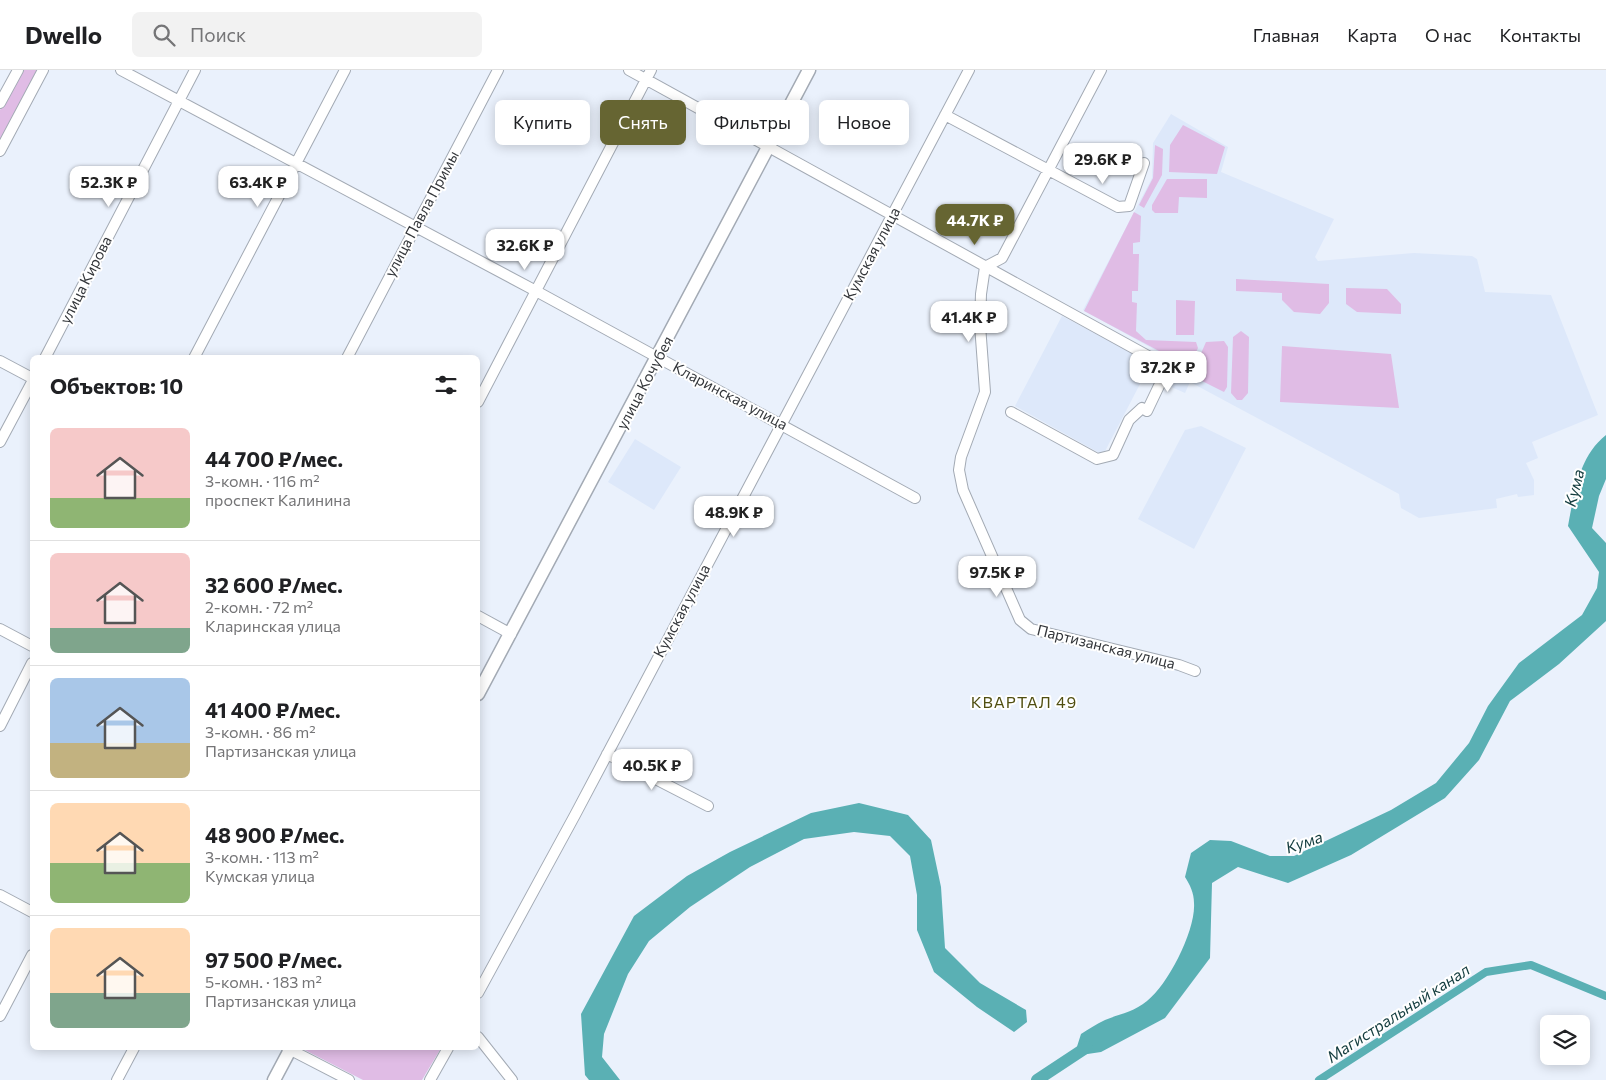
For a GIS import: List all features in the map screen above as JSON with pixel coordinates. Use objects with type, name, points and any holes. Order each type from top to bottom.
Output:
[{"type":"main road","name":"улица Кочубея","points":[[480,690],[810,70]]},
{"type":"main road","points":[[274,1080],[288,1050]]},
{"type":"street","points":[[0,103],[18,70]]},
{"type":"street","points":[[0,151],[43,70]]},
{"type":"street","name":"Кларинская улица","points":[[120,70],[536,291],[781,423],[915,498]]},
{"type":"street","name":"улица Кирова","points":[[47,355],[195,70]]},
{"type":"street","points":[[196,355],[344,70]]},
{"type":"street","name":"улица Павла Примы","points":[[349,355],[498,70]]},
{"type":"street","points":[[629,70],[649,75],[770,147],[1168,366],[1148,411],[1142,408],[1129,420],[1113,455],[1097,459],[1012,412]]},
{"type":"street","name":"Кумская улица","points":[[480,990],[970,70]]},
{"type":"street","points":[[985,267],[1002,258],[1101,70]]},
{"type":"street","points":[[480,398],[649,75]]},
{"type":"street","points":[[946,115],[1118,207],[1129,206],[1144,163]]},
{"type":"street","name":"Партизанская улица","points":[[985,267],[981,294],[980,325],[985,392],[961,457],[959,470],[963,490],[1020,620],[1031,629],[1196,671]]},
{"type":"street","points":[[0,361],[30,377]]},
{"type":"street","points":[[0,442],[30,386]]},
{"type":"street","points":[[480,617],[510,634]]},
{"type":"street","points":[[0,629],[30,645]]},
{"type":"street","points":[[0,726],[30,668]]},
{"type":"street","points":[[607,754],[708,806]]},
{"type":"street","points":[[0,895],[30,911]]},
{"type":"street","points":[[0,1016],[30,959]]},
{"type":"street","points":[[480,1040],[512,1080]]},
{"type":"street","points":[[117,1080],[133,1050]]},
{"type":"street","points":[[293,1050],[350,1080]]},
{"type":"street","points":[[430,1080],[447,1050]]},
{"type":"shaded area","points":[[21,70],[38,70],[0,142],[0,110]]},
{"type":"shaded area","points":[[1171,114],[1228,147],[1221,172],[1334,219],[1315,257],[1318,261],[1414,253],[1472,256],[1477,259],[1485,292],[1551,295],[1598,415],[1532,442],[1538,458],[1526,463],[1534,480],[1534,495],[1518,497],[1517,494],[1496,499],[1497,508],[1419,518],[1401,508],[1399,494],[1190,382],[1185,393],[1169,386],[1165,380],[1175,361],[1083,310],[1152,178],[1153,143]]},
{"type":"shaded area","points":[[1183,125],[1225,147],[1217,174],[1169,172],[1170,145]]},
{"type":"shaded area","points":[[1155,145],[1163,149],[1162,175],[1144,208],[1139,205],[1153,178]]},
{"type":"shaded area","points":[[1167,179],[1207,179],[1207,198],[1179,197],[1178,213],[1155,213],[1152,210],[1152,205]]},
{"type":"shaded area","points":[[1134,212],[1141,216],[1140,242],[1133,243],[1133,254],[1139,254],[1138,291],[1132,291],[1132,302],[1137,303],[1136,331],[1146,340],[1196,342],[1198,348],[1189,367],[1084,311]]},
{"type":"shaded area","points":[[1236,279],[1329,284],[1329,303],[1320,314],[1294,312],[1282,300],[1282,293],[1236,291]]},
{"type":"shaded area","points":[[1346,288],[1387,289],[1401,304],[1401,314],[1357,312],[1346,304]]},
{"type":"shaded area","points":[[1176,300],[1195,301],[1194,335],[1176,335]]},
{"type":"shaded area","points":[[1062,316],[1151,363],[1103,455],[1015,406]]},
{"type":"shaded area","points":[[1241,331],[1249,337],[1248,393],[1242,400],[1237,400],[1231,393],[1233,337]]},
{"type":"shaded area","points":[[1224,341],[1228,347],[1227,387],[1224,392],[1198,379],[1195,367],[1206,342]]},
{"type":"shaded area","points":[[1282,346],[1391,354],[1399,408],[1280,402]]},
{"type":"shaded area","points":[[1201,426],[1246,448],[1194,549],[1138,519],[1185,430]]},
{"type":"shaded area","points":[[635,439],[681,467],[654,510],[608,482]]},
{"type":"shaded area","points":[[305,1050],[440,1050],[422,1080],[363,1080]]},
{"type":"water","points":[[1606,435],[1606,479],[1599,496],[1592,528],[1606,543],[1606,621],[1559,664],[1510,701],[1479,760],[1445,798],[1351,855],[1288,883],[1238,867],[1212,883],[1210,958],[1165,1018],[1101,1052],[1074,1056],[1081,1034],[1110,1018],[1142,1005],[1155,993],[1172,970],[1186,942],[1193,914],[1193,896],[1185,877],[1191,853],[1210,840],[1231,841],[1270,856],[1294,856],[1391,810],[1436,783],[1469,743],[1488,706],[1519,663],[1582,615],[1597,588],[1599,572],[1568,526],[1579,476],[1590,454]]},
{"type":"water","points":[[859,803],[908,815],[931,840],[941,887],[945,948],[980,983],[1026,1010],[1027,1022],[1014,1032],[977,1007],[934,972],[917,930],[917,895],[910,856],[890,836],[854,832],[804,839],[750,867],[690,907],[649,941],[628,974],[604,1034],[602,1057],[620,1080],[589,1080],[585,1075],[581,1014],[634,916],[687,876],[730,852],[811,813]]},
{"type":"waterway","name":"Магистральный канал","points":[[1319,1080],[1486,972],[1531,965],[1606,996]]},
{"type":"waterway","name":"Кума","points":[[1037,1080],[1087,1047]]},
{"type":"district","name":"КВАРТАЛ 49","points":[[1024,702]]}]
